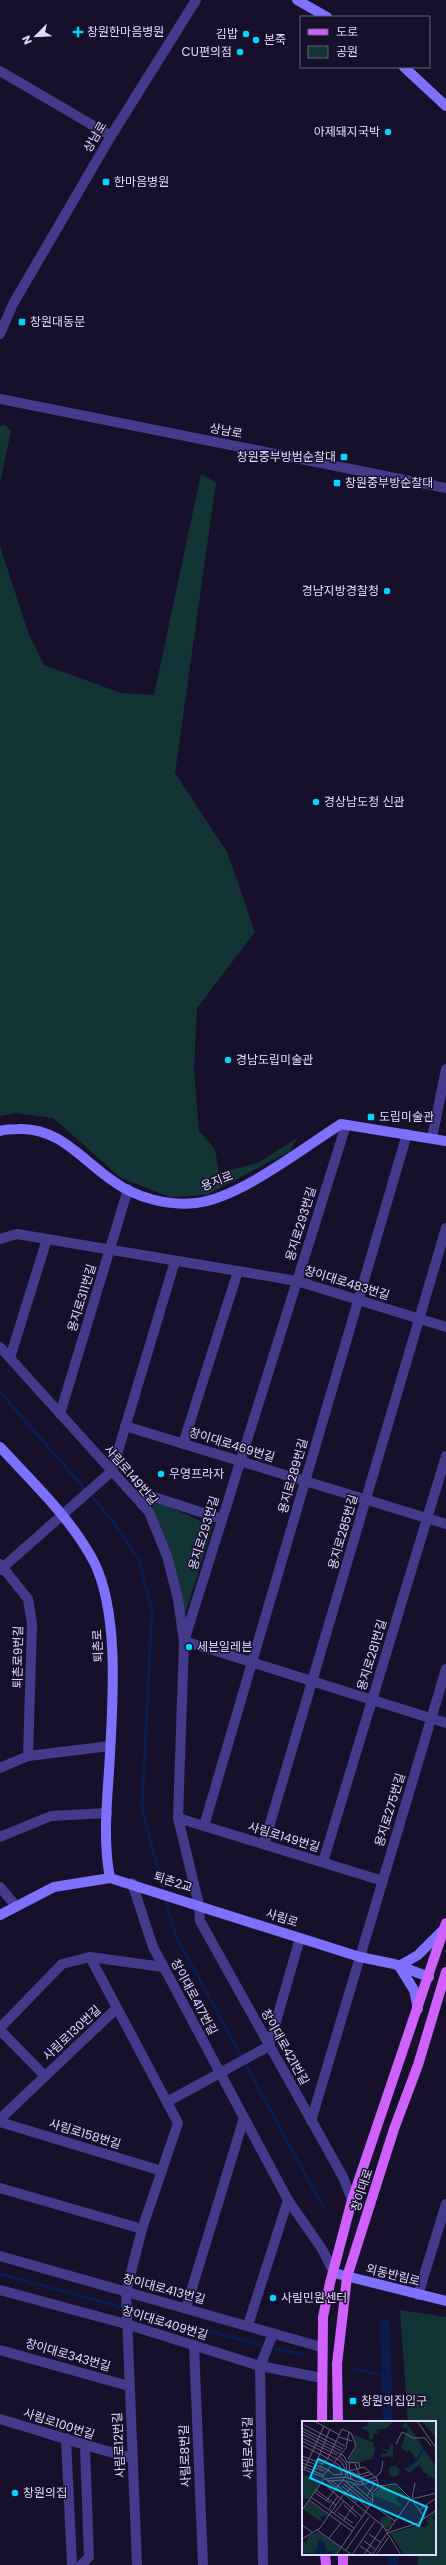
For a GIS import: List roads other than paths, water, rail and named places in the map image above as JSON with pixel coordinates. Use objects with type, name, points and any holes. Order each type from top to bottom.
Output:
[{"type":"main road","name":"창이대로","points":[[323,2375],[323,2317],[338,2260],[347,2217],[445,1926]]},
{"type":"main road","name":"창이대로","points":[[338,2421],[338,2354],[350,2276],[358,2243],[394,2129],[418,2065],[444,1984],[446,1972]]},
{"type":"main road","points":[[322,2421],[323,2375]]},
{"type":"main road","points":[[325,2555],[326,2565]]},
{"type":"street","name":"상남로","points":[[0,334],[13,304],[111,136],[196,0]]},
{"type":"street","points":[[297,0],[325,16]]},
{"type":"street","points":[[405,68],[446,106]]},
{"type":"street","points":[[0,71],[111,136]]},
{"type":"street","name":"상남로","points":[[0,399],[446,488]]},
{"type":"street","points":[[432,1138],[446,1069]]},
{"type":"street","name":"용지로","points":[[0,1131],[32,1128],[52,1134],[113,1182],[146,1198],[170,1203],[196,1203],[223,1195],[262,1175],[341,1124],[346,1125]]},
{"type":"street","points":[[346,1125],[446,1141]]},
{"type":"street","name":"용지로293번길","points":[[184,1641],[346,1125]]},
{"type":"street","name":"용지로289번길","points":[[204,1826],[407,1134]]},
{"type":"street","name":"용지로311번길","points":[[60,1414],[128,1189]]},
{"type":"street","name":"용지로285번길","points":[[264,1844],[446,1228]]},
{"type":"street","name":"창이대로483번길","points":[[0,1239],[17,1234],[297,1281],[446,1327]]},
{"type":"street","points":[[10,1358],[47,1239]]},
{"type":"street","points":[[1,1567],[109,1474],[175,1261]]},
{"type":"street","points":[[183,1444],[238,1271]]},
{"type":"street","name":"사림로149번길","points":[[0,1347],[60,1414],[109,1474],[148,1512],[167,1556],[178,1599],[184,1641],[178,1818],[197,1904]]},
{"type":"street","name":"창이대로469번길","points":[[125,1426],[446,1524]]},
{"type":"street","name":"퇴촌로","points":[[0,1447],[64,1512],[94,1563],[106,1604],[112,1641],[110,1746],[105,1852],[110,1878]]},
{"type":"street","name":"용지로281번길","points":[[323,1862],[446,1456]]},
{"type":"street","points":[[142,1505],[151,1496],[222,1519]]},
{"type":"street","name":"퇴촌로9번길","points":[[1,1567],[28,1599],[32,1624],[28,1756]]},
{"type":"street","points":[[184,1641],[446,1723]]},
{"type":"street","name":"용지로275번길","points":[[360,1957],[446,1669]]},
{"type":"street","points":[[0,1768],[28,1756],[110,1746]]},
{"type":"street","points":[[0,1836],[51,1816],[107,1813]]},
{"type":"street","name":"사림로149번길","points":[[178,1818],[383,1881]]},
{"type":"street","points":[[0,1915],[54,1887],[110,1878],[137,1885]]},
{"type":"street","name":"퇴촌2교","points":[[137,1885],[197,1904]]},
{"type":"street","name":"창이대로417번길","points":[[137,1885],[152,1947],[222,2073],[244,2118],[288,2200],[322,2249],[334,2273]]},
{"type":"street","points":[[0,1887],[16,1906]]},
{"type":"street","name":"사림로","points":[[197,1904],[360,1957],[399,1966],[429,1977]]},
{"type":"street","name":"창이대로421번길","points":[[197,1904],[200,1921],[343,2177],[352,2200]]},
{"type":"street","points":[[418,2009],[414,1990],[399,1966],[418,1955],[445,1926]]},
{"type":"street","points":[[167,2102],[269,2046],[300,1938]]},
{"type":"street","points":[[90,1957],[178,2124],[142,2229],[126,2295]]},
{"type":"street","name":"사림로130번길","points":[[45,2076],[0,2029],[62,1964],[90,1957],[163,1967]]},
{"type":"street","points":[[311,2121],[360,1957]]},
{"type":"street","points":[[429,1977],[444,1984]]},
{"type":"street","name":"사림로130번길","points":[[0,2119],[117,2008]]},
{"type":"street","points":[[186,2308],[244,2118]]},
{"type":"street","name":"사림로158번길","points":[[0,2122],[162,2170]]},
{"type":"street","points":[[0,2188],[142,2229]]},
{"type":"street","points":[[248,2326],[288,2200]]},
{"type":"street","points":[[418,2294],[444,2219],[446,2204]]},
{"type":"street","name":"창이대로413번길","points":[[0,2256],[126,2295],[186,2308],[248,2326],[322,2350]]},
{"type":"street","name":"외동반림로","points":[[334,2273],[401,2288],[446,2301]]},
{"type":"street","name":"창이대로409번길","points":[[0,2290],[126,2321],[260,2366],[323,2375]]},
{"type":"street","name":"사림로12번길","points":[[126,2295],[132,2458],[138,2565]]},
{"type":"street","name":"사림로4번길","points":[[263,2565],[260,2366],[273,2334]]},
{"type":"street","name":"사림로8번길","points":[[194,2345],[203,2565]]},
{"type":"street","name":"창이대로343번길","points":[[0,2350],[129,2386]]},
{"type":"street","name":"사림로100번길","points":[[0,2419],[66,2438],[85,2447],[132,2458]]},
{"type":"street","points":[[66,2438],[72,2565]]},
{"type":"street","points":[[81,2565],[89,2557],[85,2447]]},
{"type":"waterway","points":[[0,1392],[113,1521],[139,1560],[152,1611],[142,1808],[164,1893]]},
{"type":"waterway","points":[[165,1898],[176,1936],[323,2207]]},
{"type":"waterway","points":[[0,2274],[260,2345]]},
{"type":"waterway","points":[[385,2325],[388,2421]]},
{"type":"waterway","points":[[276,2349],[301,2354]]},
{"type":"waterway","points":[[354,2369],[387,2376]]},
{"type":"waterway","points":[[393,2555],[393,2565]]},
{"type":"place","name":"창원한마음병원","points":[[78,32]]},
{"type":"place","name":"김밥","points":[[246,34]]},
{"type":"place","name":"본죽","points":[[256,40]]},
{"type":"place","name":"CU편의점","points":[[240,52]]},
{"type":"place","name":"아제돼지국박","points":[[388,132]]},
{"type":"place","name":"한마음병원","points":[[106,182]]},
{"type":"place","name":"창원대동문","points":[[22,322]]},
{"type":"place","name":"창원중부방범순찰대","points":[[344,457]]},
{"type":"place","name":"창원중부방순찰대","points":[[337,483]]},
{"type":"place","name":"경남지방경찰청","points":[[387,591]]},
{"type":"place","name":"경상남도청 신관","points":[[316,802]]},
{"type":"place","name":"경남도립미술관","points":[[228,1060]]},
{"type":"place","name":"도립미술관","points":[[371,1117]]},
{"type":"place","name":"우영프라자","points":[[161,1474]]},
{"type":"place","name":"세븐일레븐","points":[[189,1647]]},
{"type":"place","name":"사림민원센터","points":[[273,2298]]},
{"type":"place","name":"창원의집입구","points":[[353,2401]]},
{"type":"place","name":"창원의집","points":[[15,2493]]}]
